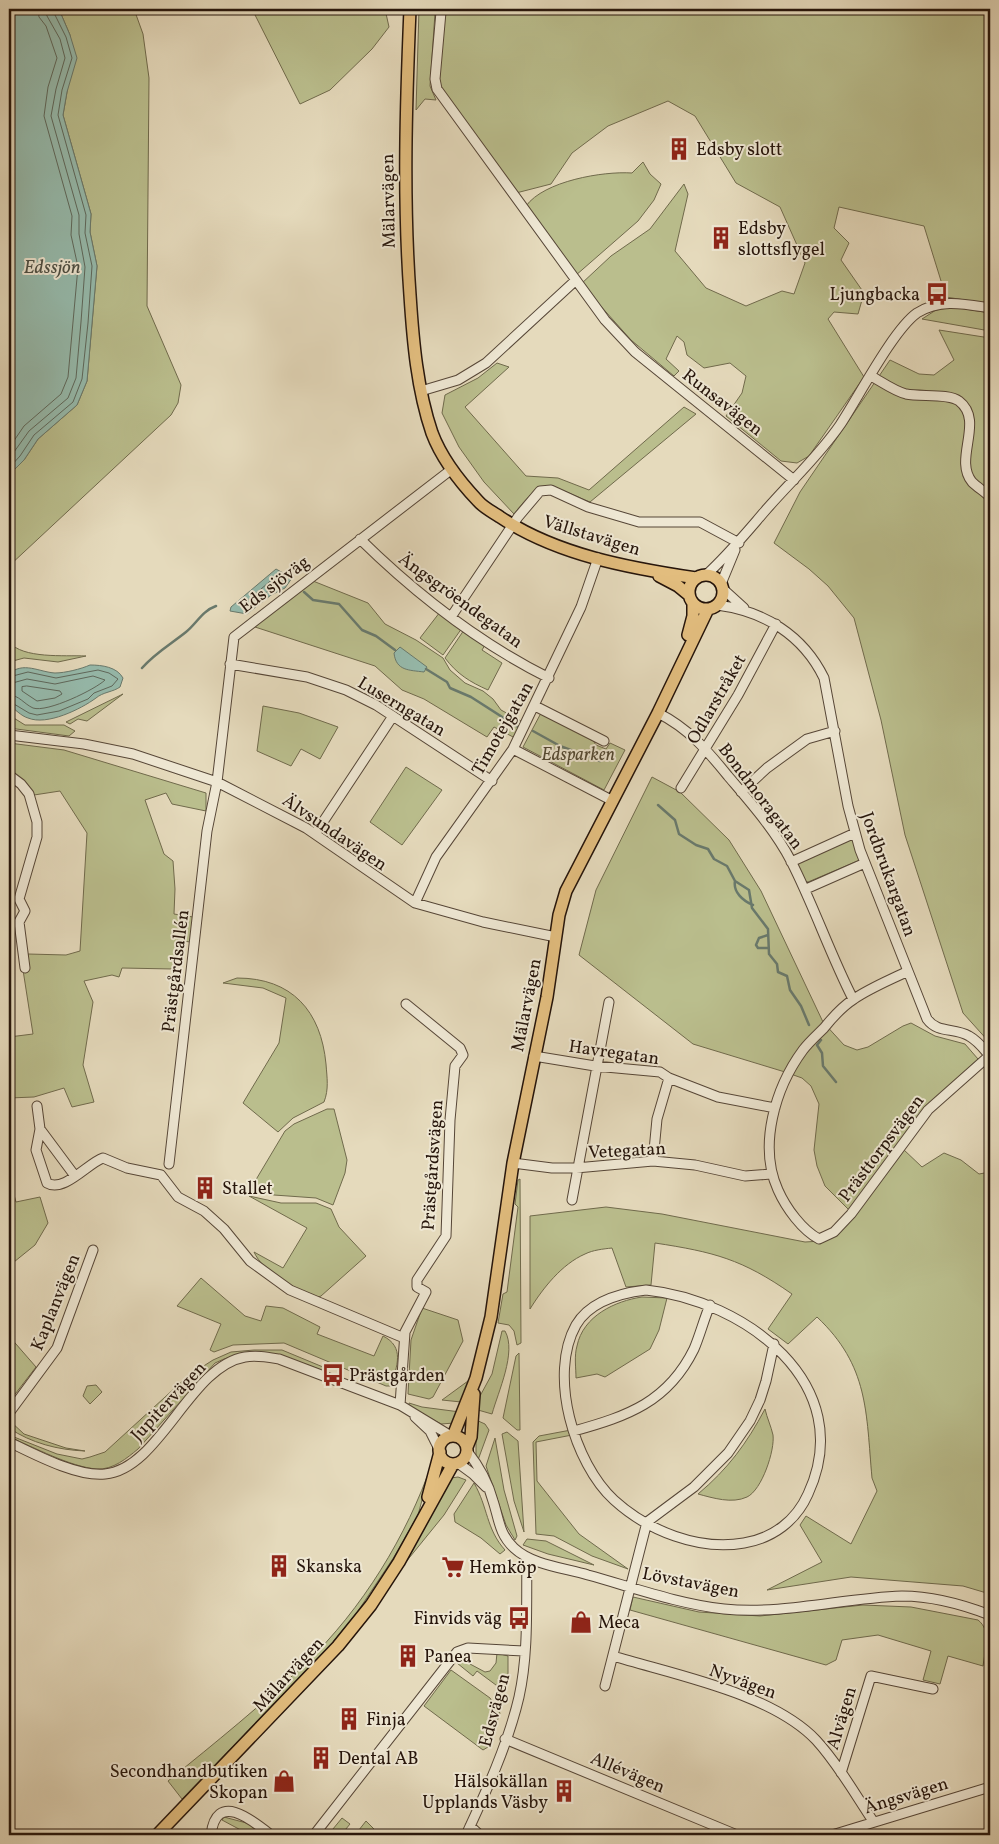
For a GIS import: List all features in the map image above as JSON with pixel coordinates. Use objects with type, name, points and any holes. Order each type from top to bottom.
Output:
[{"type":"main road","name":"Mälarvägen","points":[[410,9],[404,141],[406,250],[412,323],[421,391]]},
{"type":"main road","name":"Vällstavägen","points":[[421,391],[432,434],[452,469],[479,503],[513,526],[555,546],[598,558],[651,572],[701,576]]},
{"type":"main road","name":"Vällstavägen","points":[[651,572],[678,586],[691,599]]},
{"type":"main road","points":[[701,576],[722,586],[721,598],[712,607],[691,599],[689,587],[701,576]]},
{"type":"main road","name":"Mälarvägen","points":[[682,661],[693,616],[691,599]]},
{"type":"main road","name":"Mälarvägen","points":[[452,1436],[476,1378],[491,1317],[513,1163],[547,997],[559,915],[566,891],[658,713],[682,661],[712,607]]},
{"type":"main road","name":"Mälarvägen","points":[[467,1449],[471,1437],[476,1378]]},
{"type":"main road","points":[[452,1436],[462,1440],[467,1449],[464,1458],[455,1463],[447,1462],[440,1451],[444,1440],[452,1436]]},
{"type":"main road","name":"Mälarvägen","points":[[422,1518],[440,1451]]},
{"type":"main road","name":"Mälarvägen","points":[[157,1835],[338,1646],[385,1583],[455,1463]]},
{"type":"street","name":"Runsavägen","points":[[439,9],[441,12],[435,79],[437,89],[605,320],[635,352],[794,480]]},
{"type":"street","points":[[421,391],[458,380],[486,363],[576,280]]},
{"type":"street","points":[[701,576],[739,543],[839,427],[909,321],[924,309],[935,304],[956,303],[990,308]]},
{"type":"street","points":[[872,376],[904,394],[947,397],[958,400],[965,406],[969,416],[970,433],[966,469],[972,482],[990,496]]},
{"type":"street","name":"Eds sjöväg","points":[[217,782],[234,636],[452,469]]},
{"type":"street","points":[[451,617],[533,497],[540,491],[551,490],[588,507],[638,522],[700,522],[739,543]]},
{"type":"street","name":"Ängsgröendegatan","points":[[360,539],[393,572],[451,617],[504,654],[548,678]]},
{"type":"street","points":[[722,586],[739,543]]},
{"type":"street","name":"Timotejgatan","points":[[415,903],[436,857],[513,749],[581,607],[598,558]]},
{"type":"street","name":"Jordbrukargatan","points":[[722,586],[746,610]]},
{"type":"street","name":"Jordbrukargatan","points":[[712,607],[746,610],[776,624],[804,646],[817,664],[824,678],[848,806],[855,833],[865,863],[927,1019],[932,1026],[968,1035],[978,1042],[990,1055]]},
{"type":"street","name":"Odlarstråket","points":[[681,788],[706,749],[776,624]]},
{"type":"street","name":"Luserngatan","points":[[230,664],[307,677],[346,690],[393,716],[492,781]]},
{"type":"street","points":[[535,706],[604,741]]},
{"type":"street","name":"Bondmoragatan","points":[[658,713],[675,722],[706,749],[741,792],[791,862],[806,889],[834,961],[853,999]]},
{"type":"street","points":[[315,834],[393,716]]},
{"type":"street","points":[[741,792],[767,768],[807,740],[835,731]]},
{"type":"street","name":"Älvsundavägen","points":[[9,735],[84,744],[132,754],[217,782],[274,810],[315,834],[415,903],[483,922],[556,937]]},
{"type":"street","points":[[513,749],[613,801]]},
{"type":"street","points":[[9,775],[21,784],[29,794],[37,822],[37,837],[19,899],[25,911],[19,922],[26,968]]},
{"type":"street","name":"Prästgårdsallén","points":[[170,1164],[207,831],[217,782]]},
{"type":"street","points":[[791,862],[855,833]]},
{"type":"street","points":[[806,889],[865,863]]},
{"type":"street","points":[[771,1174],[771,1129],[775,1108],[787,1077],[803,1050],[853,999],[908,971]]},
{"type":"street","points":[[572,1200],[595,1066],[609,1002]]},
{"type":"street","name":"Prästgårdsvägen","points":[[400,1405],[404,1338],[410,1320],[426,1292],[417,1287],[417,1280],[446,1236],[450,1120],[455,1066],[462,1055],[460,1048],[406,1004]]},
{"type":"street","name":"Prästtorpsvägen","points":[[771,1174],[783,1199],[810,1234],[819,1238],[834,1232],[851,1214],[928,1110],[990,1055]]},
{"type":"street","name":"Havregatan","points":[[534,1056],[595,1066],[660,1072],[669,1078],[718,1097],[775,1108]]},
{"type":"street","points":[[653,1161],[657,1119],[669,1078]]},
{"type":"street","points":[[36,1106],[40,1129],[36,1150],[46,1183],[53,1186],[75,1176],[104,1158],[127,1168],[161,1175],[178,1197],[204,1211],[224,1228],[250,1261],[273,1280],[306,1299],[404,1338]]},
{"type":"street","points":[[40,1129],[75,1176]]},
{"type":"street","name":"Vetegatan","points":[[513,1163],[552,1168],[576,1168],[653,1161],[695,1165],[745,1176],[771,1174]]},
{"type":"street","name":"Kaplanvägen","points":[[9,1413],[57,1348],[93,1250]]},
{"type":"street","points":[[646,1290],[669,1292],[710,1305],[735,1318],[774,1344],[787,1358],[808,1390],[820,1428],[821,1448],[819,1466],[805,1502],[788,1523],[774,1534],[755,1542],[733,1545],[689,1542],[647,1522],[614,1500],[597,1480],[584,1457],[574,1431],[565,1389],[565,1363],[569,1342],[577,1324],[591,1308],[626,1292],[646,1290]]},
{"type":"street","points":[[574,1431],[627,1414],[659,1396],[686,1363],[710,1305]]},
{"type":"street","points":[[605,1686],[647,1522],[694,1487],[728,1453],[750,1421],[760,1400],[774,1344]]},
{"type":"street","name":"Jupitervägen","points":[[9,1442],[85,1473],[106,1474],[126,1466],[142,1455],[210,1377],[225,1365],[243,1357],[261,1356],[279,1360],[400,1405],[452,1436]]},
{"type":"street","name":"Jupitervägen","points":[[410,1411],[430,1432],[440,1451]]},
{"type":"street","name":"Lövstavägen","points":[[467,1449],[481,1470],[493,1500],[498,1526],[505,1538],[519,1553],[527,1557],[630,1587],[725,1609],[767,1609],[904,1596],[952,1604],[990,1615]]},
{"type":"street","name":"Lövstavägen","points":[[455,1463],[473,1474],[489,1491]]},
{"type":"street","name":"Edsvägen","points":[[466,1835],[505,1739],[519,1696],[524,1651],[527,1557]]},
{"type":"street","points":[[314,1835],[457,1652],[468,1648],[524,1651]]},
{"type":"street","name":"Nyvägen","points":[[613,1656],[768,1705],[794,1721],[816,1740],[873,1821]]},
{"type":"street","name":"Alvägen","points":[[841,1773],[871,1676],[933,1690]]},
{"type":"street","points":[[990,1684],[990,1698]]},
{"type":"street","name":"Allévägen","points":[[505,1739],[737,1835]]},
{"type":"street","points":[[382,1748],[386,1758]]},
{"type":"street","name":"Ängsvägen","points":[[832,1835],[990,1787]]},
{"type":"street","points":[[211,1835],[212,1822],[220,1813],[225,1812],[248,1817],[271,1835]]},
{"type":"street","points":[[470,1826],[480,1835]]},
{"type":"green space","points":[[54,9],[134,9],[143,34],[149,78],[147,306],[181,385],[178,403],[171,415],[9,566],[9,475],[24,460],[38,439],[77,405],[87,381],[97,266],[90,232],[91,214],[63,115],[67,92],[70,35],[61,14]]},
{"type":"green space","points":[[252,9],[385,9],[389,27],[372,49],[330,90],[300,104]]},
{"type":"green space","points":[[419,9],[432,9],[435,13],[430,86],[436,100],[425,99],[416,110]]},
{"type":"green space","points":[[442,9],[990,9],[990,304],[946,297],[924,226],[839,207],[834,228],[849,243],[841,260],[864,293],[858,314],[834,312],[828,319],[864,377],[809,456],[797,463],[781,461],[726,416],[742,393],[746,376],[730,363],[704,368],[687,355],[684,342],[677,336],[666,359],[679,371],[674,376],[631,340],[581,284],[611,256],[650,229],[684,184],[688,194],[675,251],[706,288],[746,306],[782,291],[794,294],[805,263],[780,207],[736,183],[695,116],[668,101],[608,126],[572,153],[551,184],[516,193],[439,84]]},
{"type":"green space","points":[[643,162],[650,174],[661,184],[654,200],[638,221],[575,276],[526,206],[535,197],[560,184],[590,176],[632,173]]},
{"type":"green space","points":[[953,307],[990,313],[990,331],[922,319],[936,310]]},
{"type":"green space","points":[[939,330],[990,338],[990,1043],[963,1013],[905,835],[881,720],[854,618],[828,586],[774,543],[800,492],[890,360],[919,374],[934,375],[954,360]]},
{"type":"green space","points":[[497,363],[509,367],[465,407],[526,476],[558,478],[589,490],[684,407],[696,414],[590,502],[555,488],[540,488],[524,501],[514,514],[484,482],[459,447],[442,413],[445,395],[478,378]]},
{"type":"green space","points":[[308,579],[368,603],[385,624],[416,640],[443,658],[450,670],[465,683],[483,691],[493,699],[501,710],[523,722],[515,738],[494,727],[487,737],[424,699],[402,690],[375,666],[255,627]]},
{"type":"green space","points":[[440,612],[462,628],[443,655],[420,638]]},
{"type":"green space","points":[[464,630],[485,645],[482,650],[502,663],[488,690],[464,677],[445,658]]},
{"type":"green space","points":[[9,642],[15,647],[34,654],[86,656],[58,662],[24,658],[9,662]]},
{"type":"green space","points":[[123,694],[87,721],[78,719],[70,724],[66,722]]},
{"type":"green space","points":[[263,706],[299,713],[338,727],[320,759],[301,749],[291,766],[257,751]]},
{"type":"green space","name":"Edsparken","points":[[541,713],[592,739],[596,745],[606,749],[610,743],[625,750],[604,790],[523,747]]},
{"type":"green space","points":[[9,715],[25,725],[64,725],[75,731],[69,736],[9,728]]},
{"type":"green space","points":[[9,743],[64,750],[206,793],[206,811],[172,804],[166,793],[145,800],[164,854],[173,861],[174,914],[193,917],[190,942],[177,940],[173,969],[122,968],[119,977],[112,975],[84,981],[93,1002],[83,1065],[94,1102],[72,1107],[64,1088],[34,1097],[9,1098],[9,1037],[33,1034],[23,970],[29,969],[28,954],[66,955],[80,951],[87,833],[60,791],[34,795],[25,782],[9,772]]},
{"type":"green space","points":[[406,767],[442,790],[402,845],[370,822]]},
{"type":"green space","points":[[652,777],[680,792],[729,840],[761,891],[823,1022],[844,1045],[857,1050],[868,1047],[911,1023],[935,1036],[965,1044],[978,1059],[923,1111],[849,1210],[825,1186],[817,1166],[814,1150],[819,1104],[811,1086],[802,1078],[693,1044],[579,955],[596,890]]},
{"type":"green space","points":[[853,839],[860,860],[808,882],[802,880],[795,862]]},
{"type":"green space","points":[[237,978],[273,984],[288,991],[310,1013],[318,1028],[323,1045],[327,1083],[327,1093],[324,1102],[293,1118],[278,1132],[243,1103],[279,1043],[286,998],[263,988],[223,983]]},
{"type":"green space","points":[[327,1109],[334,1109],[347,1160],[345,1173],[333,1205],[316,1198],[274,1195],[251,1188],[285,1131],[294,1124]]},
{"type":"green space","points":[[903,1149],[922,1167],[944,1153],[961,1160],[979,1174],[990,1172],[990,1594],[963,1586],[851,1577],[767,1590],[822,1562],[800,1525],[806,1516],[851,1544],[877,1491],[872,1478],[866,1411],[862,1391],[856,1372],[847,1354],[834,1335],[817,1317],[788,1344],[768,1329],[792,1294],[774,1282],[727,1259],[694,1250],[655,1243],[651,1285],[626,1287],[612,1248],[598,1250],[577,1258],[561,1270],[547,1285],[530,1309],[530,1216],[606,1207],[662,1214],[805,1242],[822,1241]]},
{"type":"green space","points":[[9,1177],[16,1202],[40,1197],[48,1223],[35,1245],[9,1266]]},
{"type":"green space","points":[[520,1179],[521,1343],[517,1345],[514,1331],[509,1325],[498,1323],[503,1294],[507,1292],[518,1207],[515,1204],[518,1180]]},
{"type":"green space","points":[[249,1196],[281,1203],[316,1203],[331,1209],[339,1227],[366,1256],[321,1296],[316,1298],[299,1290],[280,1280],[258,1259],[254,1252],[283,1268],[307,1228]]},
{"type":"green space","points":[[201,1278],[245,1316],[261,1321],[266,1306],[283,1308],[320,1327],[317,1334],[374,1356],[383,1336],[390,1340],[397,1351],[397,1364],[391,1386],[386,1386],[284,1343],[233,1345],[214,1352],[210,1350],[221,1324],[177,1306]]},
{"type":"green space","points":[[642,1297],[667,1298],[659,1330],[650,1349],[605,1377],[597,1374],[576,1378],[576,1350],[580,1335],[586,1326],[593,1318],[611,1306]]},
{"type":"green space","points":[[422,1308],[458,1320],[463,1341],[433,1397],[429,1399],[408,1394],[411,1340]]},
{"type":"green space","points":[[502,1331],[505,1331],[508,1340],[508,1361],[492,1414],[478,1410],[480,1396],[492,1374]]},
{"type":"green space","points":[[9,1336],[36,1367],[9,1402]]},
{"type":"green space","points":[[282,1350],[323,1367],[324,1371],[283,1357],[257,1353],[230,1357],[215,1363],[138,1449],[109,1468],[97,1469],[75,1465],[9,1437],[9,1435],[57,1454],[82,1459],[105,1452],[188,1376],[213,1360],[231,1352]]},
{"type":"green space","points":[[519,1353],[520,1430],[517,1430],[503,1418],[516,1356]]},
{"type":"green space","points":[[468,1381],[461,1402],[442,1400]]},
{"type":"green space","points":[[96,1385],[102,1392],[90,1404],[83,1396],[87,1386]]},
{"type":"green space","points":[[409,1403],[422,1407],[460,1412],[454,1423],[441,1424],[409,1406]]},
{"type":"green space","points":[[765,1409],[773,1435],[772,1450],[766,1469],[753,1493],[747,1497],[735,1500],[722,1500],[698,1494],[719,1475],[736,1455]]},
{"type":"green space","points":[[476,1420],[485,1424],[489,1430],[478,1460],[476,1457]]},
{"type":"green space","points":[[10,1421],[24,1434],[66,1448],[85,1451],[55,1447],[26,1438],[9,1428]]},
{"type":"green space","points":[[571,1430],[572,1435],[536,1442],[537,1481],[579,1534],[628,1569],[592,1556],[554,1536],[536,1534],[533,1442],[539,1436]]},
{"type":"green space","points":[[507,1432],[518,1441],[524,1532],[514,1501],[502,1434]]},
{"type":"green space","points":[[495,1438],[504,1490],[517,1536],[515,1540],[506,1525],[486,1466]]},
{"type":"green space","points":[[432,1463],[418,1515],[394,1557],[356,1614],[328,1648],[182,1799],[168,1781],[255,1709],[306,1663],[346,1619],[364,1595],[381,1570],[410,1517]]},
{"type":"green space","points":[[458,1477],[466,1480],[444,1515],[401,1568],[451,1478]]},
{"type":"green space","points":[[474,1483],[494,1534],[505,1550],[500,1554],[481,1538],[455,1522],[454,1514]]},
{"type":"green space","points":[[527,1539],[546,1541],[594,1565],[548,1554],[523,1545]]},
{"type":"green space","points":[[633,1597],[699,1612],[760,1616],[863,1605],[911,1607],[978,1620],[982,1624],[986,1635],[983,1666],[948,1656],[940,1684],[923,1680],[931,1651],[878,1635],[842,1640],[836,1660],[826,1665],[630,1610]]},
{"type":"green space","points":[[469,1652],[471,1655],[470,1664],[485,1672],[490,1671],[496,1663],[497,1653],[508,1656],[508,1680],[502,1703],[497,1693],[500,1688],[477,1671],[473,1676],[457,1663],[458,1657]]},
{"type":"green space","points":[[451,1670],[490,1698],[500,1713],[488,1747],[483,1750],[424,1706]]},
{"type":"green space","points":[[224,1817],[254,1825],[266,1835],[250,1835],[222,1820]]},
{"type":"green space","points":[[342,1818],[350,1824],[341,1835],[328,1835]]},
{"type":"green space","points":[[366,1821],[380,1835],[355,1835]]},
{"type":"water","name":"Edssjön","points":[[9,9],[54,9],[61,14],[70,35],[77,58],[67,92],[63,115],[91,214],[90,232],[97,266],[87,381],[77,405],[38,439],[24,460],[9,475]]},
{"type":"water","points":[[276,569],[292,578],[285,588],[271,595],[247,614],[230,611],[231,607]]},
{"type":"water","points":[[400,647],[427,667],[424,672],[404,668],[397,663],[394,653]]},
{"type":"water","points":[[90,665],[104,666],[117,671],[123,678],[120,687],[102,694],[64,715],[45,720],[25,717],[9,705],[9,674],[14,670],[31,668],[59,673]]},
{"type":"waterway","points":[[304,592],[313,600],[339,604],[362,630],[376,636],[395,650]]},
{"type":"waterway","points":[[142,668],[186,632],[203,614],[216,606]]},
{"type":"waterway","points":[[9,649],[11,653]]},
{"type":"waterway","points":[[426,669],[447,682],[450,688],[471,697],[518,727]]},
{"type":"waterway","points":[[533,731],[560,746],[600,761]]},
{"type":"waterway","points":[[658,805],[675,820],[679,834],[696,845],[708,849],[714,859],[727,866],[735,881],[749,890],[752,908],[768,929],[769,954],[777,964],[778,972],[787,976],[790,990],[801,1006],[809,1025]]},
{"type":"waterway","points":[[735,881],[739,896],[753,905]]},
{"type":"waterway","points":[[768,935],[759,938],[756,945],[758,948],[768,948]]},
{"type":"waterway","points":[[821,1040],[817,1045],[822,1053],[823,1066],[836,1082]]},
{"type":"railway","points":[[9,1826],[16,1835]]},
{"type":"place","name":"Edsby slott","points":[[679,149]]},
{"type":"place","name":"Edsby slottsflygel","points":[[721,238]]},
{"type":"place","name":"Ljungbacka","points":[[937,294]]},
{"type":"place","name":"Stallet","points":[[205,1188]]},
{"type":"place","name":"Prästgården","points":[[333,1375]]},
{"type":"place","name":"Skanska","points":[[279,1566]]},
{"type":"place","name":"Hemköp","points":[[453,1567]]},
{"type":"place","name":"Finvids väg","points":[[519,1618]]},
{"type":"place","name":"Meca","points":[[581,1622]]},
{"type":"place","name":"Panea","points":[[408,1656]]},
{"type":"place","name":"Finja","points":[[349,1719]]},
{"type":"place","name":"Dental AB","points":[[321,1758]]},
{"type":"place","name":"Secondhandbutiken Skopan","points":[[284,1781]]},
{"type":"place","name":"Hälsokällan Upplands Väsby","points":[[564,1791]]}]
